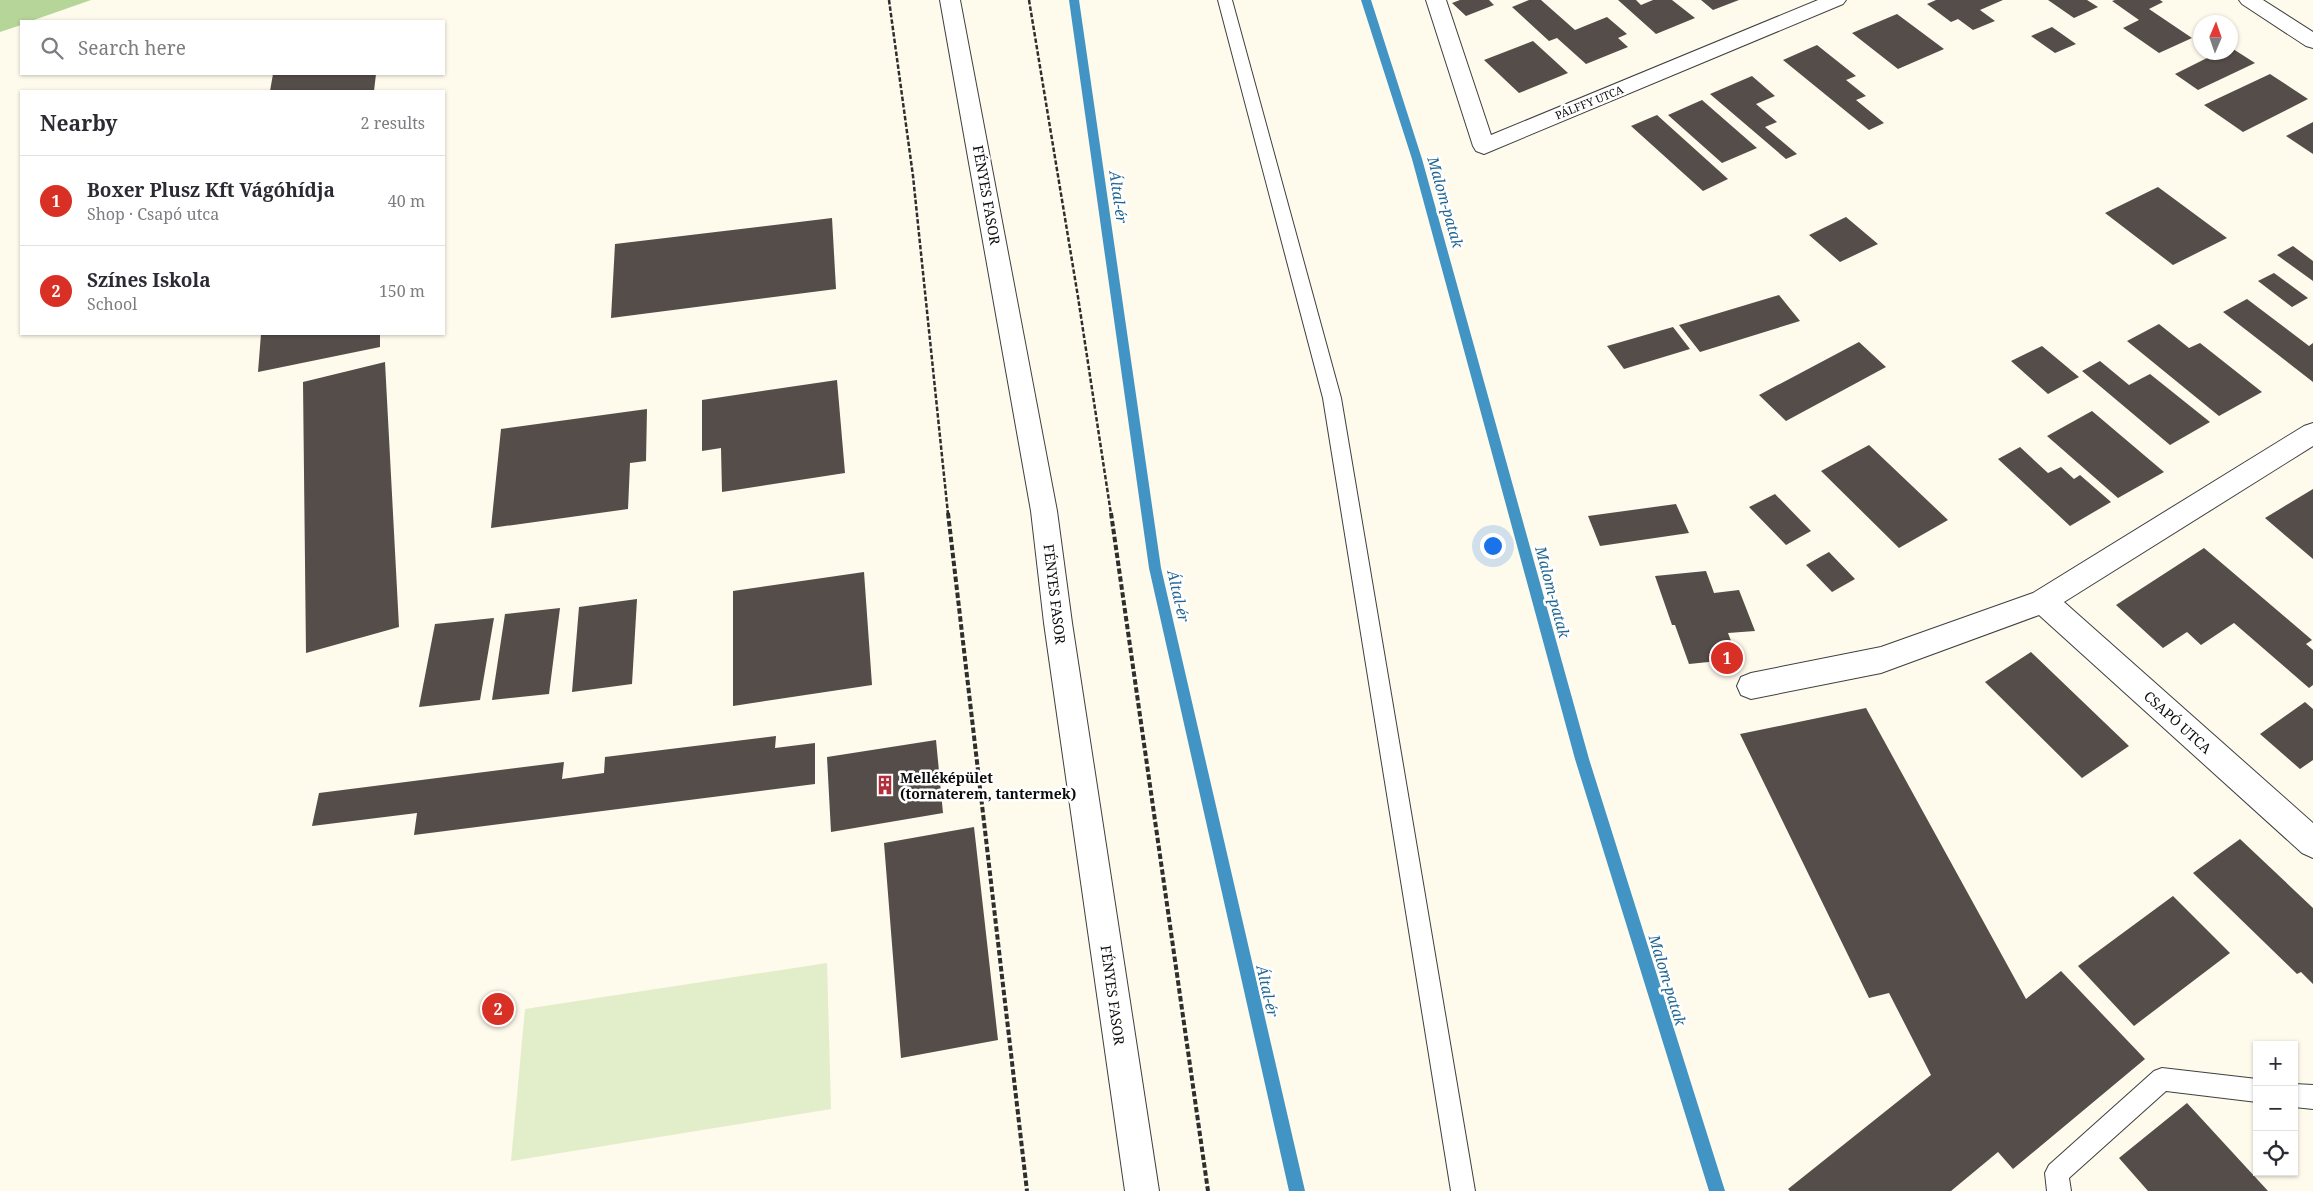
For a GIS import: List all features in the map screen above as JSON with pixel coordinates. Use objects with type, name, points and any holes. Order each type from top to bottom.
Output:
[{"type":"street","name":"FÉNYES FASOR","points":[[950,0],[1044,511],[1058,623],[1142,1191]]},
{"type":"street","name":"PÁLFFY UTCA","points":[[1436,0],[1484,146],[1836,0]]},
{"type":"street","points":[[2249,0],[2313,40]]},
{"type":"street","points":[[1751,686],[1881,660],[2043,601],[2313,433]]},
{"type":"street","name":"CSAPÓ UTCA","points":[[2043,601],[2313,843]]},
{"type":"lane","points":[[1225,0],[1332,398],[1463,1191]]},
{"type":"lane","points":[[2059,1191],[2057,1173],[2162,1079],[2253,1090]]},
{"type":"lane","points":[[2298,1096],[2313,1098]]},
{"type":"path","points":[[889,0],[913,176],[949,522],[1027,1191]]},
{"type":"path","points":[[1029,0],[1051,125],[1095,410],[1208,1191]]},
{"type":"green space","points":[[0,0],[91,0],[34,20],[20,20],[20,25],[0,32]]},
{"type":"green space","points":[[827,963],[831,1109],[511,1161],[525,1009]]},
{"type":"building","points":[[1460,0],[1489,0],[1494,5],[1466,16],[1452,3]]},
{"type":"building","points":[[1529,0],[1541,0],[1575,30],[1607,17],[1627,34],[1618,38],[1628,47],[1586,64],[1557,38],[1549,41],[1512,7]]},
{"type":"building","points":[[1618,0],[1636,0],[1641,5],[1653,0],[1672,0],[1695,18],[1656,34]]},
{"type":"building","points":[[1701,0],[1739,0],[1713,10]]},
{"type":"building","points":[[1936,0],[2003,0],[1980,10],[1995,21],[1973,30],[1958,19],[1951,22],[1927,4]]},
{"type":"building","points":[[2048,0],[2087,0],[2098,7],[2074,18]]},
{"type":"building","points":[[2160,0],[2163,2],[2149,9],[2192,38],[2159,53],[2123,28],[2139,20],[2112,1]]},
{"type":"building","points":[[1897,14],[1944,49],[1898,69],[1852,33]]},
{"type":"building","points":[[2052,27],[2076,44],[2055,53],[2031,36]]},
{"type":"building","points":[[1533,41],[1568,73],[1519,93],[1484,60]]},
{"type":"building","points":[[1817,45],[1856,76],[1846,80],[1866,96],[1856,100],[1884,123],[1869,130],[1783,60]]},
{"type":"building","points":[[2238,52],[2255,63],[2198,90],[2175,74],[2203,60],[2238,60]]},
{"type":"building","points":[[2270,74],[2308,99],[2243,132],[2204,105]]},
{"type":"building","points":[[273,75],[376,75],[374,90],[270,90]]},
{"type":"building","points":[[1752,76],[1775,96],[1756,104],[1777,122],[1765,127],[1797,154],[1786,159],[1710,94]]},
{"type":"building","points":[[1702,100],[1757,148],[1722,163],[1668,115]]},
{"type":"building","points":[[1657,115],[1728,179],[1703,191],[1631,126]]},
{"type":"building","points":[[2313,122],[2313,154],[2286,136]]},
{"type":"building","points":[[2158,187],[2227,238],[2173,265],[2105,213]]},
{"type":"building","points":[[1846,217],[1878,244],[1840,262],[1809,235]]},
{"type":"building","points":[[832,218],[836,289],[611,318],[615,244]]},
{"type":"building","points":[[2293,246],[2313,261],[2313,281],[2277,255]]},
{"type":"building","points":[[2274,273],[2308,298],[2292,307],[2258,281]]},
{"type":"building","points":[[1779,295],[1800,321],[1700,352],[1679,325]]},
{"type":"building","points":[[2247,299],[2309,346],[2313,343],[2313,382],[2223,312]]},
{"type":"building","points":[[2159,324],[2189,348],[2200,343],[2262,392],[2219,416],[2127,341]]},
{"type":"building","points":[[1673,327],[1690,349],[1624,369],[1607,346]]},
{"type":"building","points":[[261,335],[380,335],[380,347],[258,372]]},
{"type":"building","points":[[1859,342],[1886,367],[1786,421],[1759,395]]},
{"type":"building","points":[[2042,346],[2079,377],[2048,394],[2011,361]]},
{"type":"building","points":[[2100,361],[2129,385],[2150,374],[2210,422],[2170,445],[2082,371]]},
{"type":"building","points":[[385,362],[399,627],[306,653],[303,382]]},
{"type":"building","points":[[837,380],[845,473],[722,492],[721,448],[702,451],[702,400]]},
{"type":"building","points":[[647,409],[646,461],[630,463],[628,509],[491,528],[501,429]]},
{"type":"building","points":[[2092,411],[2164,472],[2118,498],[2047,436]]},
{"type":"building","points":[[1869,445],[1948,520],[1899,548],[1821,471]]},
{"type":"building","points":[[2020,447],[2048,473],[2061,467],[2074,479],[2080,475],[2111,502],[2070,526],[1998,459]]},
{"type":"building","points":[[2313,489],[2313,559],[2265,518]]},
{"type":"building","points":[[1775,494],[1811,531],[1786,545],[1749,507]]},
{"type":"building","points":[[1676,504],[1689,533],[1600,546],[1588,516]]},
{"type":"building","points":[[2204,548],[2312,640],[2306,644],[2313,650],[2313,685],[2309,688],[2234,623],[2201,645],[2187,632],[2163,648],[2116,605]]},
{"type":"building","points":[[1829,552],[1855,579],[1832,592],[1806,565]]},
{"type":"building","points":[[1706,571],[1714,593],[1739,590],[1755,631],[1728,633],[1738,659],[1689,664],[1675,625],[1672,625],[1655,576]]},
{"type":"building","points":[[864,572],[872,685],[733,706],[733,591]]},
{"type":"building","points":[[637,599],[632,684],[572,692],[579,607]]},
{"type":"building","points":[[560,608],[549,694],[492,700],[505,614]]},
{"type":"building","points":[[494,618],[480,700],[419,707],[435,624]]},
{"type":"building","points":[[2031,652],[2129,746],[2082,778],[1985,682]]},
{"type":"building","points":[[2305,702],[2313,709],[2313,760],[2300,769],[2260,734]]},
{"type":"building","points":[[1866,708],[2026,999],[2061,971],[2145,1059],[2013,1169],[1998,1152],[1951,1191],[1790,1191],[1788,1189],[1931,1075],[1889,993],[1869,998],[1740,734]]},
{"type":"building","points":[[776,736],[775,748],[815,743],[815,784],[414,835],[417,813],[312,826],[319,793],[564,762],[562,779],[604,773],[605,757]]},
{"type":"building","name":"Melléképület (tornaterem, tantermek)","points":[[936,740],[943,813],[831,832],[827,757]]},
{"type":"building","points":[[974,827],[998,1040],[901,1058],[884,843]]},
{"type":"building","points":[[2240,839],[2313,908],[2313,984],[2301,972],[2297,974],[2193,873]]},
{"type":"building","points":[[2173,896],[2230,953],[2134,1026],[2078,966]]},
{"type":"building","points":[[2187,1103],[2268,1191],[2148,1191],[2119,1158]]},
{"type":"waterway","name":"Által-ér","points":[[1074,0],[1155,568],[1297,1191]]},
{"type":"waterway","name":"Malom-patak","points":[[1366,0],[1417,159],[1582,759],[1717,1191]]},
{"type":"place","name":"Boxer Plusz Kft Vágóhídja","points":[[1727,658]]},
{"type":"place","name":"Melléképület (tornaterem, tantermek)","points":[[885,785]]},
{"type":"place","name":"Színes Iskola","points":[[498,1009]]}]
